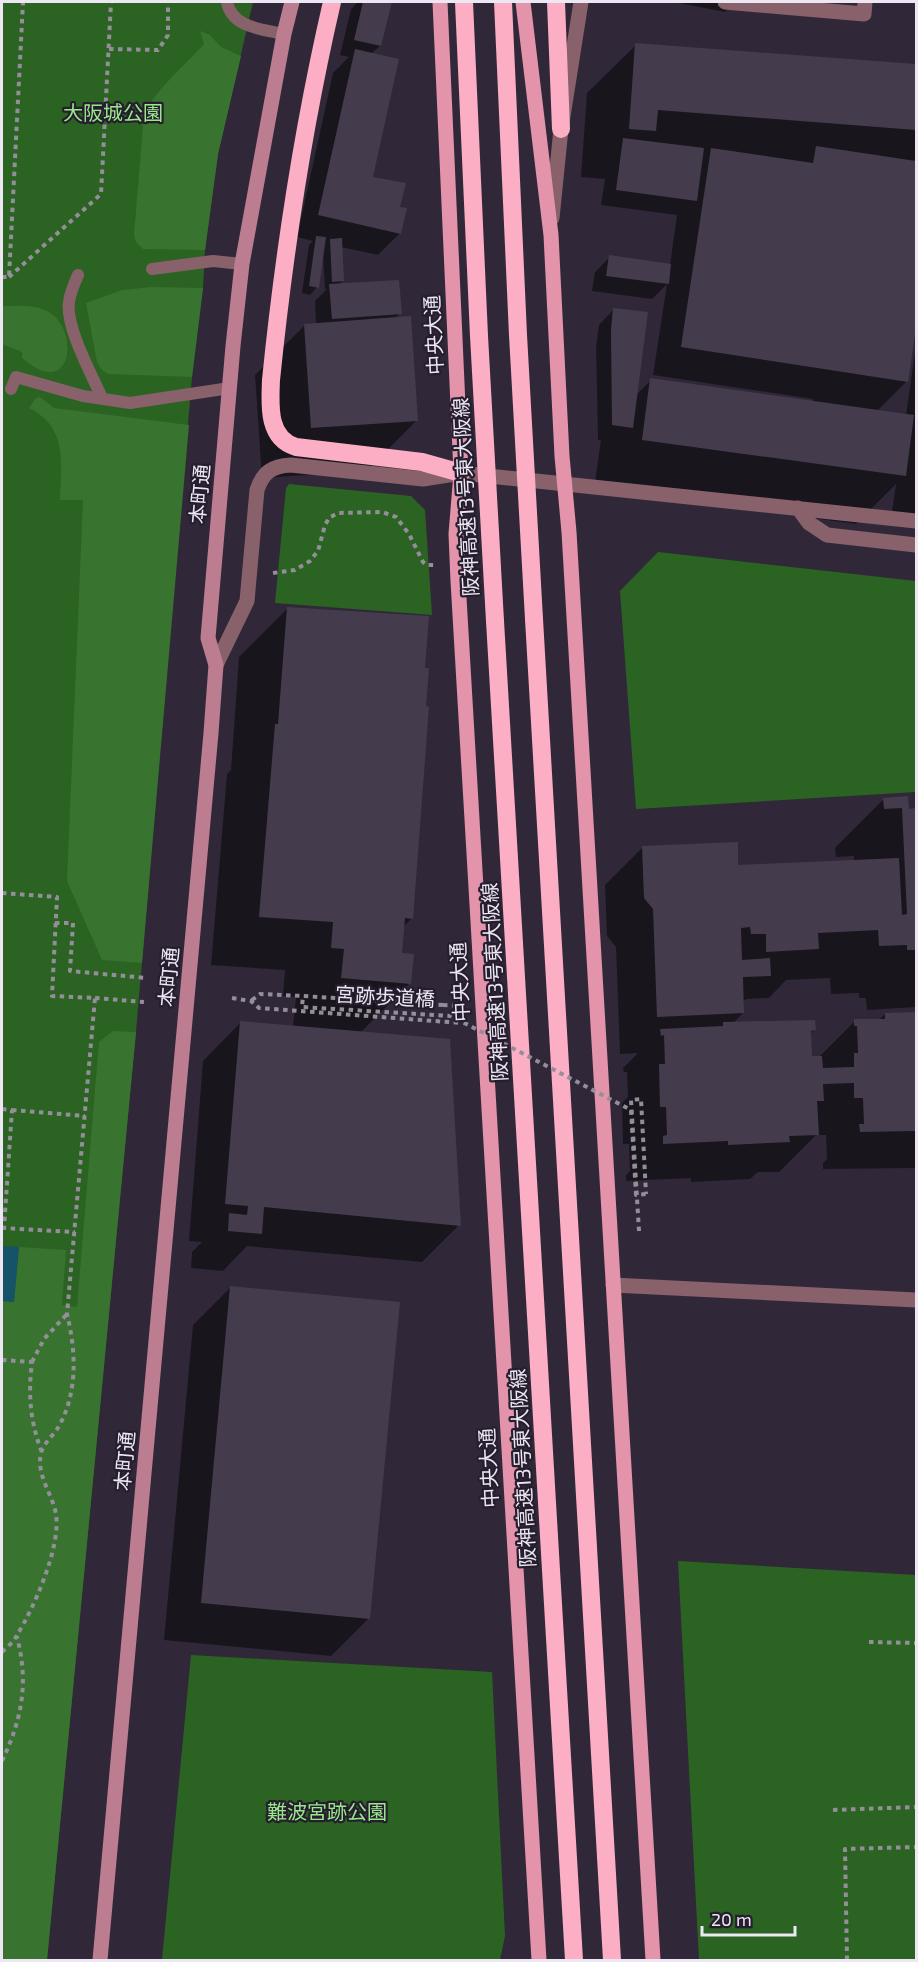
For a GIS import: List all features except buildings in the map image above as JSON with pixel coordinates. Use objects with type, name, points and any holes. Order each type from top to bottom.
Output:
[{"type":"highway","points":[[332,2],[297,173],[278,319],[270,403],[275,429],[287,444],[313,450],[423,462],[461,473]]},
{"type":"highway","name":"阪神高速13号東大阪線","points":[[464,2],[480,348],[574,1960]]},
{"type":"highway","points":[[503,2],[518,335],[612,1960]]},
{"type":"highway","points":[[556,2],[561,129]]},
{"type":"main road","name":"中央大通","points":[[440,2],[461,473],[456,534],[458,581],[538,1960]]},
{"type":"main road","points":[[523,2],[551,236],[653,1960]]},
{"type":"street","name":"本町通","points":[[100,1960],[194,932],[216,665],[208,638],[242,264],[284,34],[292,2]]},
{"type":"street","points":[[551,236],[561,129],[581,2]]},
{"type":"street","points":[[725,2],[864,14],[866,2]]},
{"type":"street","points":[[216,665],[247,601],[256,490],[269,470],[276,467],[291,465],[423,479],[461,473],[916,520]]},
{"type":"street","points":[[798,508],[809,523],[827,535],[916,545]]},
{"type":"street","points":[[613,1285],[916,1300]]},
{"type":"lane","points":[[227,2],[228,10],[236,20],[248,26],[284,34]]},
{"type":"lane","points":[[152,269],[213,261],[242,264]]},
{"type":"lane","points":[[78,275],[69,301],[68,312],[73,331],[102,398]]},
{"type":"lane","points":[[11,389],[16,378],[83,396],[130,403],[230,388]]},
{"type":"path","points":[[9,277],[23,2]]},
{"type":"path","points":[[2,277],[9,277],[101,194],[111,2]]},
{"type":"path","points":[[109,49],[158,50],[168,36],[168,2]]},
{"type":"path","points":[[269,573],[295,570],[310,561],[318,550],[329,518],[338,513],[388,513],[401,522],[423,562],[427,565],[435,565]]},
{"type":"path","points":[[2,893],[57,897],[52,996],[144,1002]]},
{"type":"path","points":[[55,923],[73,923],[70,971],[147,978]]},
{"type":"path","points":[[251,1001],[260,994],[303,996]]},
{"type":"path","name":"宮跡歩道橋","points":[[461,1006],[303,996],[302,1007],[451,1016],[621,1104],[631,1110],[636,1194],[646,1194],[641,1100],[631,1100],[632,1124],[633,1136],[636,1183],[637,1195],[637,1207],[639,1231]]},
{"type":"path","points":[[41,1451],[64,1417],[75,1362],[67,1314],[95,998]]},
{"type":"path","points":[[232,998],[251,1001],[259,1008],[462,1023]]},
{"type":"path","points":[[2,1109],[86,1116]]},
{"type":"path","points":[[12,1110],[4,1228],[75,1232]]},
{"type":"path","points":[[2,1652],[16,1637],[44,1580],[57,1532],[52,1499],[42,1478],[41,1451],[32,1422],[28,1388],[32,1362],[44,1339],[67,1314]]},
{"type":"path","points":[[2,1360],[32,1362]]},
{"type":"path","points":[[2,1761],[17,1726],[23,1698],[22,1663],[16,1637]]},
{"type":"path","points":[[868,1642],[916,1643]]},
{"type":"path","points":[[833,1810],[916,1807]]},
{"type":"path","points":[[847,1960],[845,1849],[916,1847]]},
{"type":"green space","name":"大阪城公園","points":[[2,2],[253,2],[218,154],[205,250],[136,1032],[47,1960],[2,1960]]},
{"type":"green space","points":[[200,31],[210,35],[221,47],[241,56],[218,154],[205,250],[143,249],[136,242],[134,235],[144,115],[162,87],[204,44]]},
{"type":"green space","points":[[152,287],[203,288],[192,377],[108,374],[97,362],[86,303],[122,290]]},
{"type":"green space","points":[[2,306],[36,307],[58,319],[67,345],[66,357],[61,367],[52,372],[39,370],[22,358],[22,352],[2,344]]},
{"type":"green space","points":[[40,397],[54,408],[189,425],[142,963],[102,960],[67,881],[83,500],[60,500],[60,447],[50,425],[42,416],[29,408],[36,398]]},
{"type":"green space","points":[[289,484],[411,496],[425,510],[432,615],[275,603],[286,488]]},
{"type":"green space","points":[[658,552],[916,581],[916,792],[636,809],[620,591]]},
{"type":"green space","points":[[113,1031],[136,1032],[47,1960],[2,1960],[2,1301],[14,1302],[19,1247],[66,1250],[62,1305],[77,1307],[99,1042]]},
{"type":"green space","points":[[678,1561],[916,1575],[916,1960],[699,1960]]},
{"type":"green space","name":"難波宮跡公園","points":[[191,1655],[492,1672],[505,1936],[500,1960],[162,1960]]},
{"type":"water","points":[[2,1246],[19,1247],[14,1302],[2,1301]]}]
